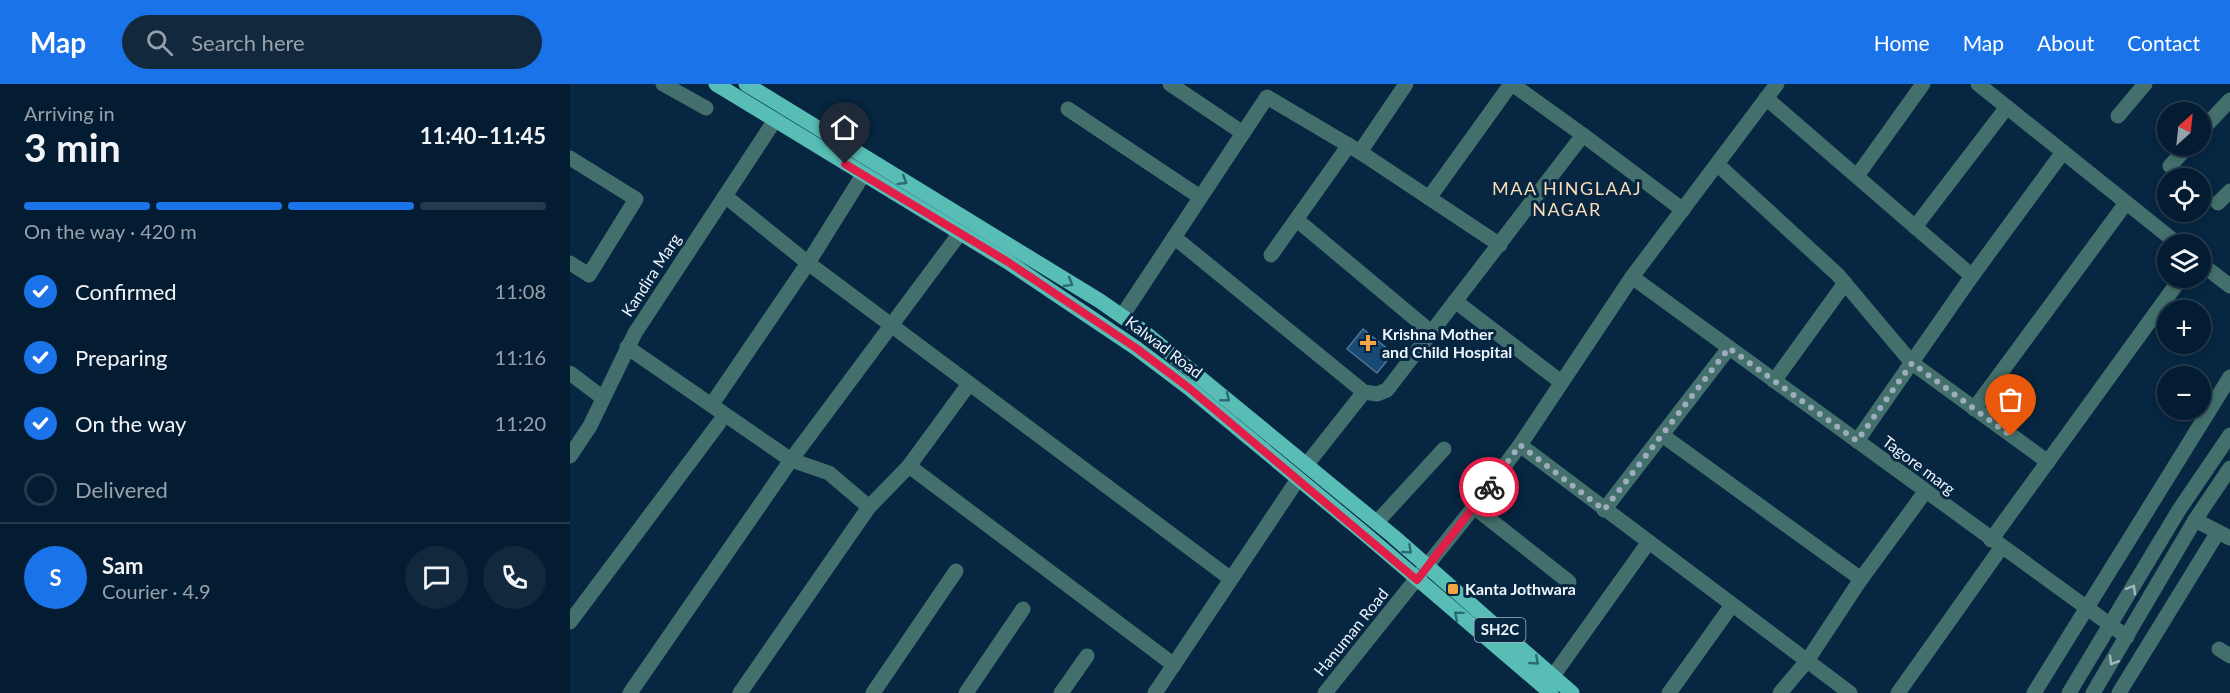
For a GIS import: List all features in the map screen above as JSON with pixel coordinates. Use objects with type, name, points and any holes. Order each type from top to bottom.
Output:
[{"type":"main road","name":"Kalwad Road","points":[[716,84],[773,113],[1122,316],[1377,522],[1572,693]]},
{"type":"main road","name":"Kalwad Road","points":[[746,84],[773,113],[863,175],[960,233],[1131,345],[1189,388],[1551,693]]},
{"type":"main road","points":[[1131,345],[1143,331]]},
{"type":"street","points":[[663,84],[706,108]]},
{"type":"street","points":[[1170,84],[1243,133]]},
{"type":"street","points":[[1271,255],[1406,84]]},
{"type":"street","points":[[1429,198],[1511,84],[1683,210]]},
{"type":"street","name":"Hanuman Road","points":[[1328,692],[1520,445],[1632,278],[1777,84]]},
{"type":"street","points":[[1857,176],[1923,84]]},
{"type":"street","points":[[1978,84],[2166,234]]},
{"type":"street","points":[[2118,116],[2145,84]]},
{"type":"street","points":[[1122,316],[1267,97],[1354,149],[1500,245]]},
{"type":"street","points":[[1767,98],[1972,276]]},
{"type":"street","points":[[2211,120],[2230,100]]},
{"type":"street","points":[[1915,227],[2007,107]]},
{"type":"street","points":[[1068,109],[1200,197]]},
{"type":"street","name":"Kandira Marg","points":[[570,456],[590,426],[627,347],[725,196],[773,113]]},
{"type":"street","points":[[1174,237],[1364,392],[1377,394],[1387,390],[1583,135]]},
{"type":"street","points":[[1857,441],[1972,276],[2063,152]]},
{"type":"street","points":[[2170,166],[2179,156]]},
{"type":"street","points":[[570,158],[636,199],[589,275],[570,263]]},
{"type":"street","points":[[1717,164],[1845,283],[1912,363],[2048,462]]},
{"type":"street","points":[[712,404],[808,263],[863,175]]},
{"type":"street","points":[[2218,203],[2230,191]]},
{"type":"street","points":[[725,196],[808,263],[1231,579]]},
{"type":"street","points":[[1974,409],[2126,202]]},
{"type":"street","points":[[1297,220],[1431,332]]},
{"type":"street","points":[[630,693],[791,460],[960,233]]},
{"type":"street","points":[[2211,271],[2230,286]]},
{"type":"street","name":"Tagore marg","points":[[1632,278],[2084,609],[2127,638]]},
{"type":"street","points":[[1774,381],[1845,283]]},
{"type":"street","points":[[1898,693],[2048,462],[2174,288]]},
{"type":"street","points":[[1455,301],[1561,382]]},
{"type":"street","points":[[627,347],[791,460],[828,473],[869,507]]},
{"type":"street","points":[[1604,510],[1729,348]]},
{"type":"street","points":[[570,373],[603,398]]},
{"type":"street","points":[[2034,693],[2230,377]]},
{"type":"street","points":[[741,693],[869,507],[909,466],[969,384]]},
{"type":"street","points":[[1307,464],[1364,392]]},
{"type":"street","points":[[570,622],[719,423]]},
{"type":"street","points":[[1662,435],[1862,579]]},
{"type":"street","points":[[2069,693],[2179,510],[2230,435]]},
{"type":"street","points":[[1520,445],[1850,693]]},
{"type":"street","points":[[1377,522],[1444,449]]},
{"type":"street","points":[[909,466],[1174,665]]},
{"type":"street","points":[[2093,693],[2195,520],[2230,468]]},
{"type":"street","points":[[1155,693],[1298,478]]},
{"type":"street","points":[[1780,693],[1807,661],[1862,579],[1925,492]]},
{"type":"street","points":[[1474,507],[1569,582]]},
{"type":"street","points":[[2119,693],[2224,535],[2195,520]]},
{"type":"street","points":[[1552,676],[1648,543]]},
{"type":"street","points":[[873,693],[956,571]]},
{"type":"street","points":[[1670,693],[1732,605]]},
{"type":"street","points":[[966,693],[1023,609]]},
{"type":"street","points":[[1061,693],[1087,656]]},
{"type":"building","points":[[1363,329],[1393,353],[1377,373],[1347,349]]},
{"type":"way so far","points":[[1489,487],[1520,445],[1604,510],[1729,348],[1857,441],[1912,363],[2011,436]]},
{"type":"place","name":"Krishna Mother and Child Hospital","points":[[1368,343]]},
{"type":"place","name":"Kanta Jothwara","points":[[1453,589]]},
{"type":"district","name":"MAA HINGLAAJ NAGAR","points":[[1567,199]]},
{"type":"route","points":[[845,164],[1008,262],[1136,348],[1189,388],[1417,580],[1489,487]]}]
